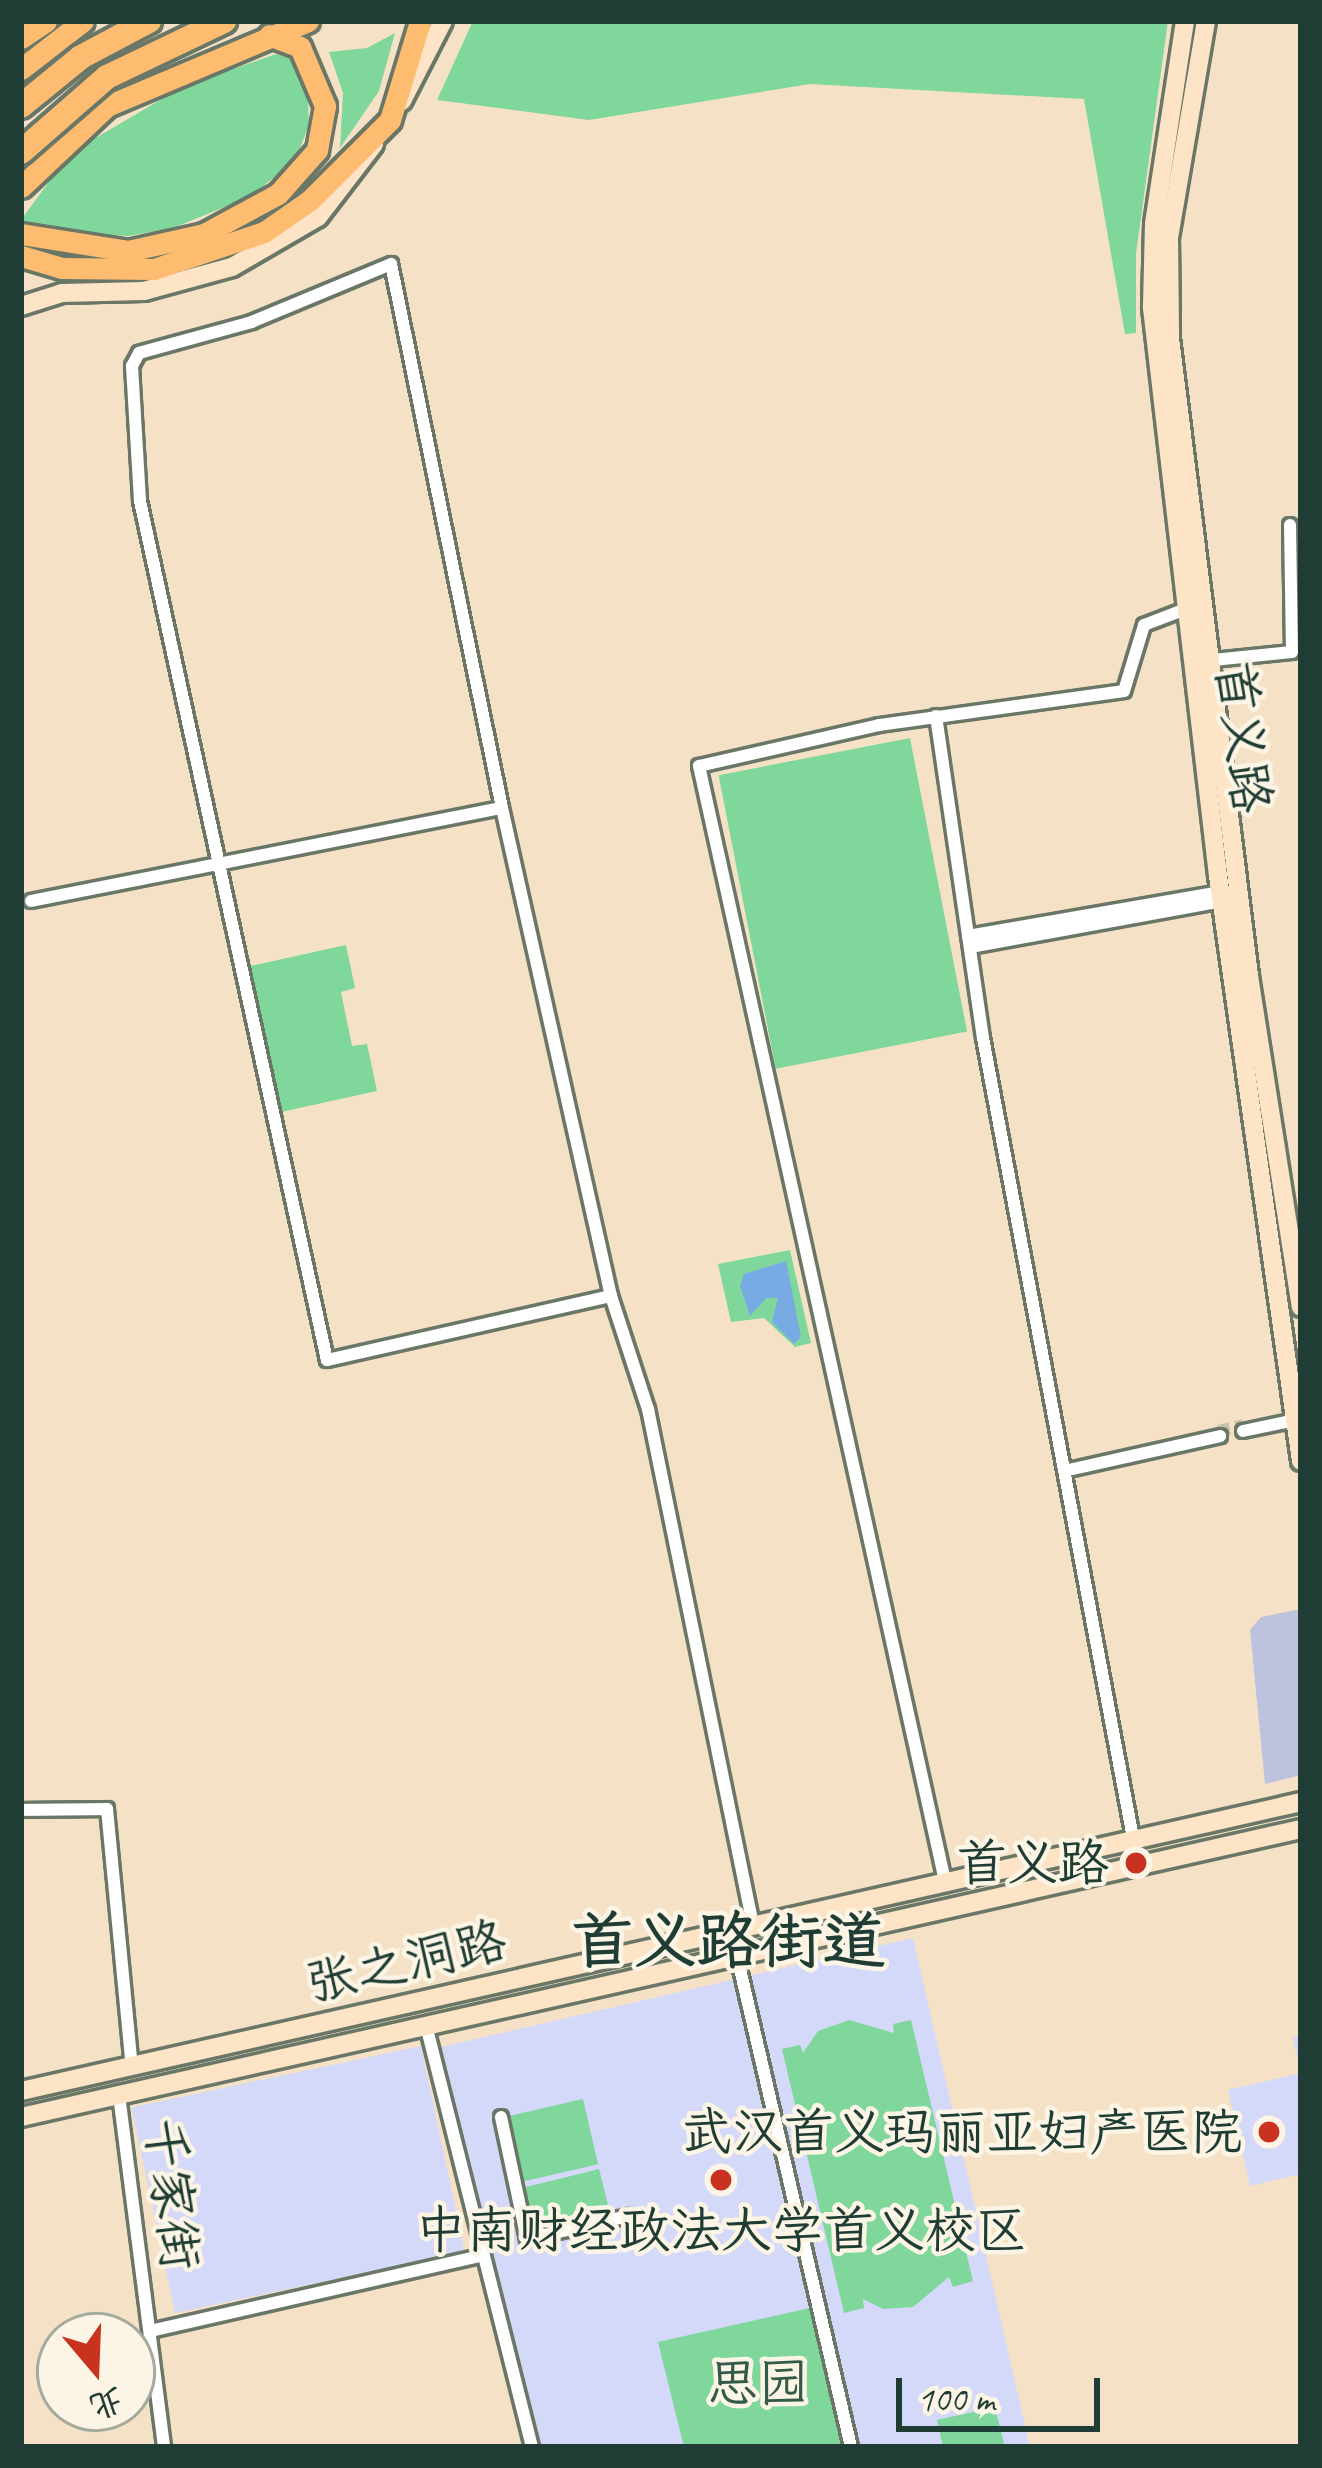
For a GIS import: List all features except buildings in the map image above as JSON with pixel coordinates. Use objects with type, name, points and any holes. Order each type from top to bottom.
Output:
[{"type":"highway","points":[[21,106],[81,57],[149,21]]},
{"type":"highway","points":[[21,152],[107,77],[224,21]]},
{"type":"main road","points":[[21,38],[46,21]]},
{"type":"main road","points":[[21,70],[83,21]]},
{"type":"main road","points":[[21,187],[107,106],[308,21]]},
{"type":"main road","points":[[21,256],[123,272],[226,250],[310,200],[390,120],[420,21]]},
{"type":"main road","points":[[21,306],[62,293],[191,281],[261,254],[318,218],[390,120],[443,21]]},
{"type":"main road","name":"首义路","points":[[1185,21],[1151,277],[1301,1462]]},
{"type":"main road","name":"首义路","points":[[1206,21],[1168,272],[1195,606],[1213,659],[1230,895],[1301,1307]]},
{"type":"main road","points":[[21,234],[128,251],[204,234],[278,194],[317,150],[325,106],[313,63],[300,47],[269,35]]},
{"type":"main road","name":"张之洞路","points":[[21,2091],[1301,1802]]},
{"type":"main road","name":"张之洞路","points":[[21,2117],[1301,1828]]},
{"type":"street","points":[[611,1295],[327,1360],[139,493],[132,366],[142,350],[293,307],[382,262],[393,268],[400,297],[502,808],[611,1295],[648,1409],[753,1925]]},
{"type":"street","points":[[1213,659],[1292,652],[1290,525]]},
{"type":"street","points":[[945,1881],[699,766],[936,716],[1124,692],[1139,632],[1195,606]]},
{"type":"street","points":[[936,716],[969,942],[1133,1838]]},
{"type":"street","points":[[31,901],[502,808]]},
{"type":"street","points":[[969,942],[1230,895]]},
{"type":"street","points":[[1243,1428],[1294,1417]]},
{"type":"street","points":[[1064,1469],[1219,1434]]},
{"type":"street","name":"千家街","points":[[21,1810],[107,1809],[132,2068]]},
{"type":"street","points":[[731,1930],[851,2447]]},
{"type":"street","points":[[426,2025],[479,2256],[532,2447]]},
{"type":"street","name":"千家街","points":[[119,2095],[148,2312]]},
{"type":"street","points":[[501,2116],[527,2240],[628,2216]]},
{"type":"street","points":[[156,2330],[479,2256]]},
{"type":"street","name":"千家街","points":[[156,2381],[164,2447]]},
{"type":"shaded area","points":[[1301,1609],[1301,1775],[1265,1784],[1250,1630],[1261,1617]]},
{"type":"shaded area","name":"中南财经政法大学首义校区","points":[[913,1938],[1030,2447],[540,2447],[441,2047]]},
{"type":"shaded area","name":"武汉首义玛丽亚妇产医院","points":[[1301,2036],[1301,2073],[1293,2038]]},
{"type":"shaded area","points":[[421,2046],[465,2251],[175,2313],[131,2108]]},
{"type":"shaded area","name":"武汉首义玛丽亚妇产医院","points":[[1301,2073],[1301,2174],[1250,2186],[1228,2090]]},
{"type":"green space","points":[[473,21],[1168,21],[1136,254],[1136,333],[1125,334],[1084,99],[810,84],[589,120],[437,100]]},
{"type":"green space","points":[[395,33],[379,91],[340,148],[343,93],[329,52],[367,48]]},
{"type":"green space","points":[[276,54],[289,57],[307,81],[309,125],[295,161],[249,197],[173,228],[128,236],[57,232],[21,220],[70,153],[184,86]]},
{"type":"green space","points":[[910,738],[967,1032],[776,1069],[719,775]]},
{"type":"green space","points":[[346,945],[355,988],[341,992],[352,1046],[367,1044],[377,1091],[281,1112],[250,966]]},
{"type":"green space","points":[[790,1250],[811,1343],[795,1347],[764,1318],[731,1322],[718,1264]]},
{"type":"green space","points":[[849,2020],[894,2033],[893,2024],[911,2020],[973,2281],[953,2287],[949,2277],[913,2307],[883,2309],[863,2299],[864,2308],[844,2313],[782,2049],[800,2045],[803,2053],[818,2031]]},
{"type":"green space","points":[[583,2099],[598,2164],[523,2182],[508,2116]]},
{"type":"green space","points":[[599,2169],[610,2214],[534,2233],[523,2188]]},
{"type":"green space","name":"思园","points":[[810,2308],[847,2447],[684,2447],[658,2342]]},
{"type":"green space","points":[[995,2407],[1005,2447],[943,2447],[937,2420]]},
{"type":"water","points":[[786,1261],[801,1337],[794,1344],[772,1322],[778,1298],[766,1298],[750,1316],[740,1286],[744,1274]]},
{"type":"tunnel","points":[[1218,1431],[1243,1425]]},
{"type":"place","name":"首义路","points":[[1136,1863]]},
{"type":"place","name":"武汉首义玛丽亚妇产医院","points":[[1269,2132]]},
{"type":"place","name":"中南财经政法大学首义校区","points":[[721,2180]]},
{"type":"district","name":"首义路街道","points":[[728,1942]]}]
